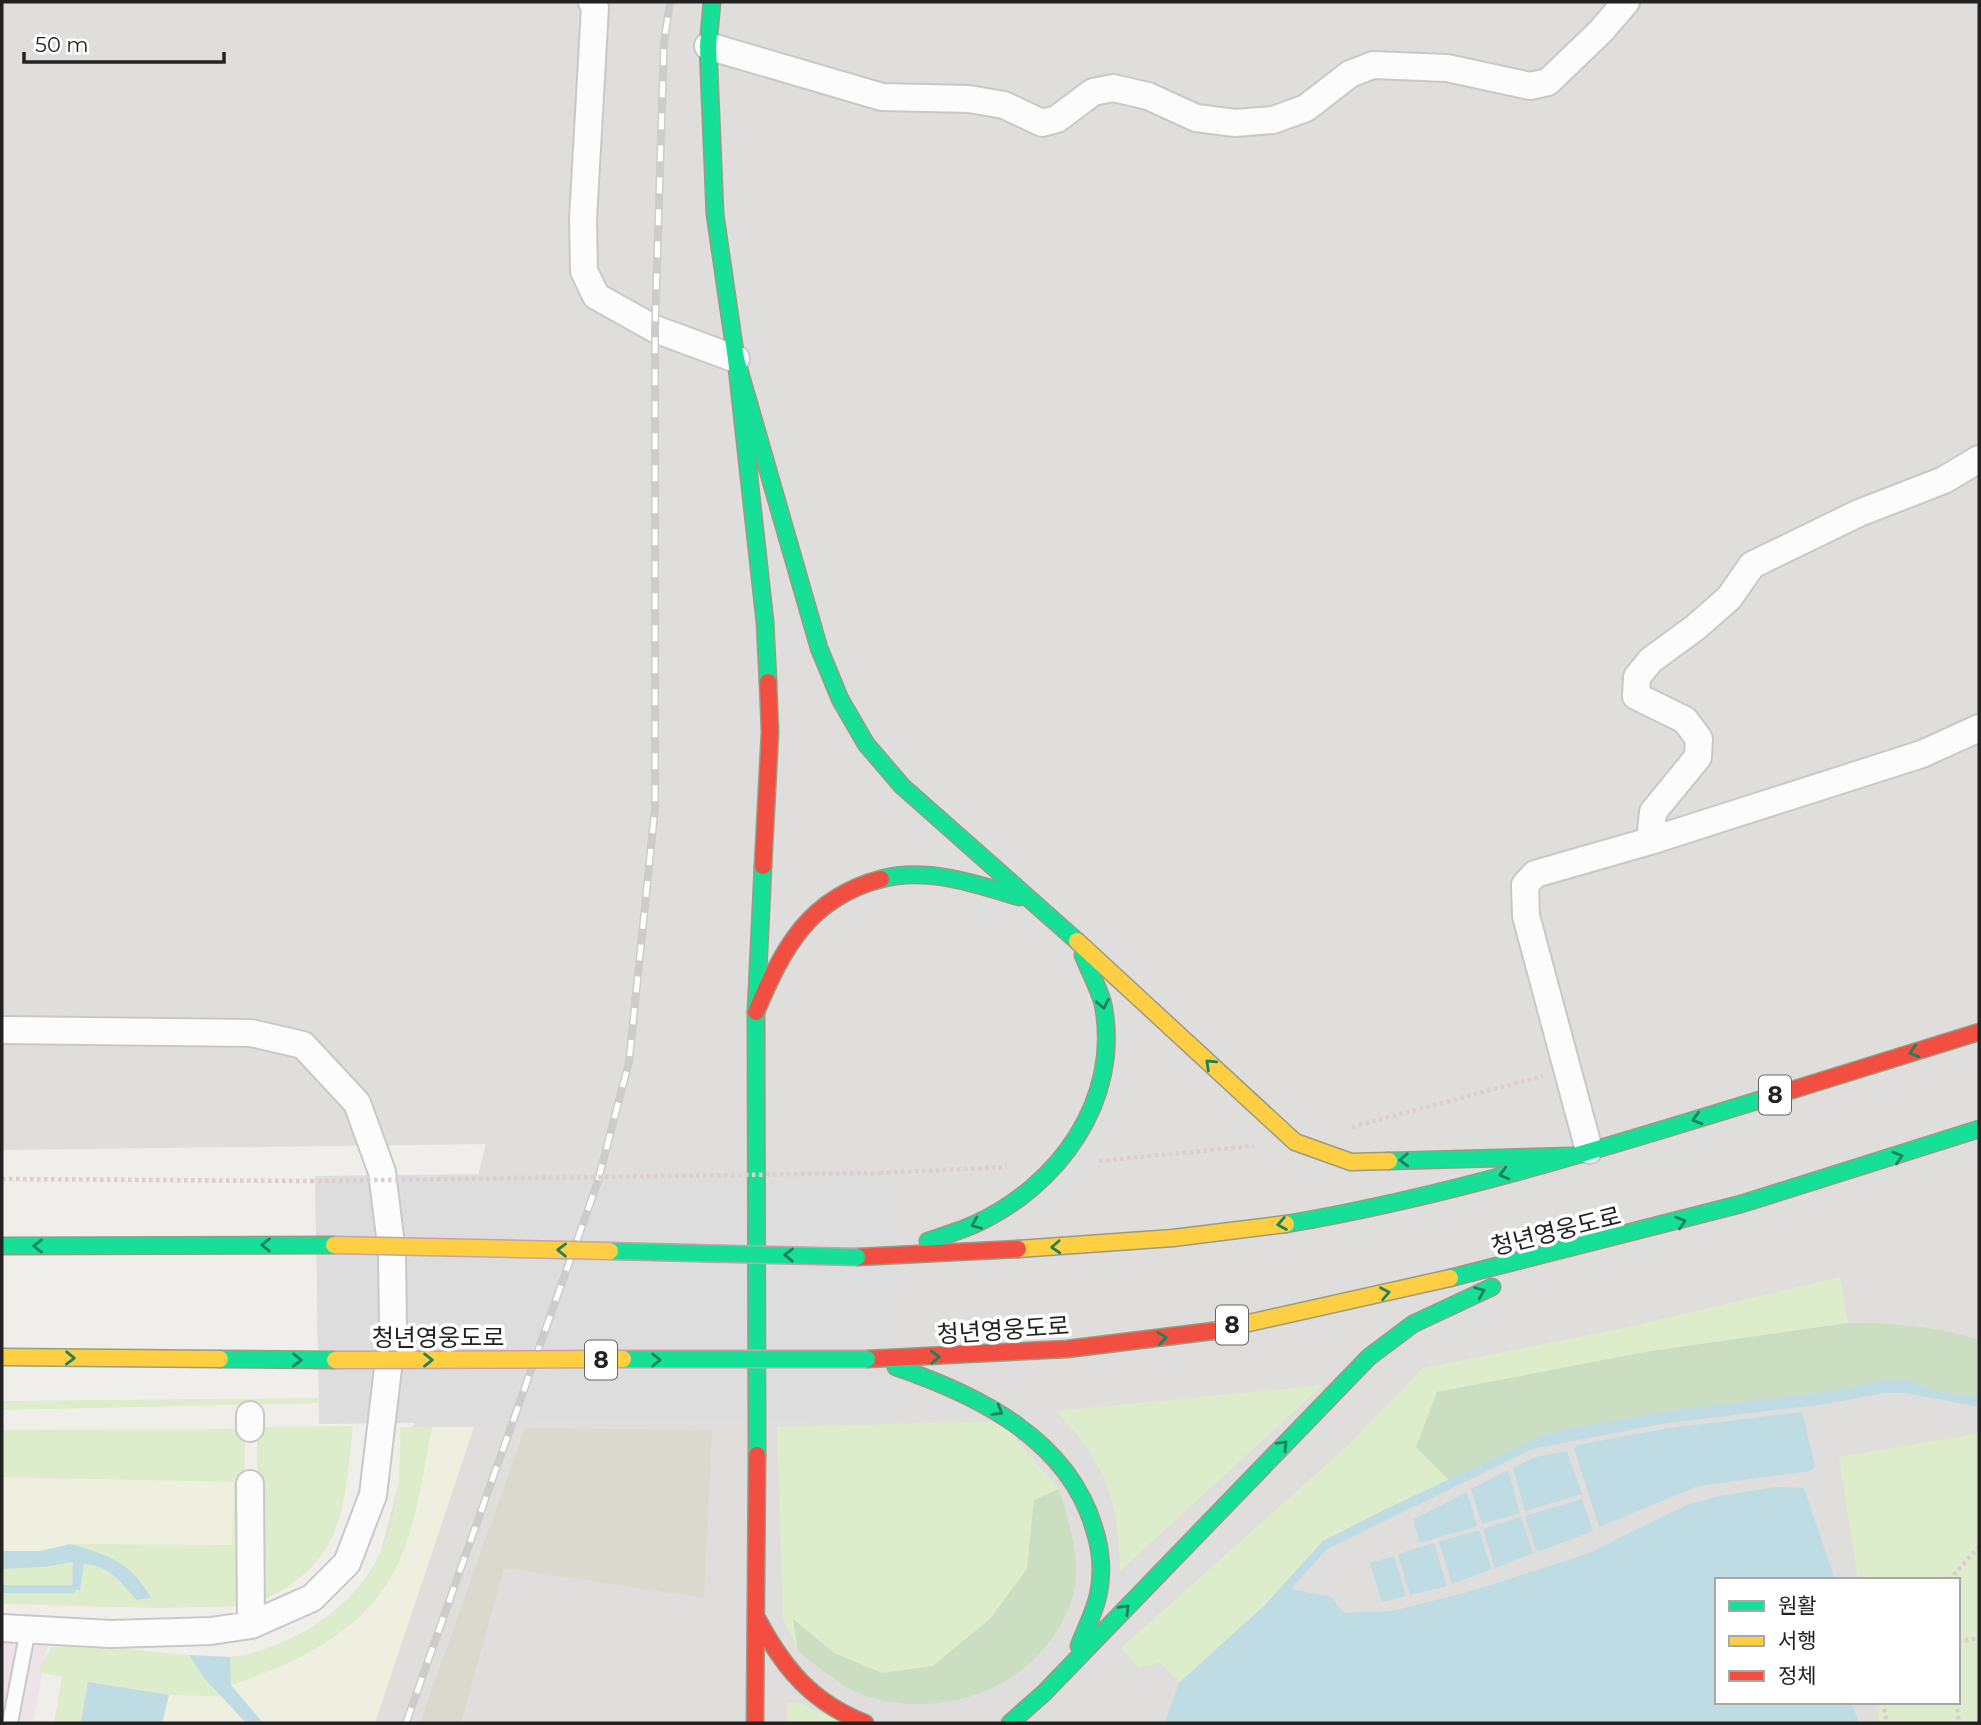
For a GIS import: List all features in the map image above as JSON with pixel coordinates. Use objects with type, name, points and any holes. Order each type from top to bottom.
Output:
[{"type":"main road","points":[[712,2],[708,46],[715,214],[736,359],[765,622],[770,732],[756,1012],[758,1620],[755,1723]]},
{"type":"main road","points":[[736,359],[819,648],[840,699],[866,744],[902,786],[1059,924],[1295,1142],[1351,1162],[1580,1153]]},
{"type":"main road","points":[[756,1012],[770,971],[790,938],[813,913],[841,893],[873,879],[909,873],[947,876],[987,885],[1027,900],[1059,924],[1084,957],[1101,993],[1108,1030],[1107,1068],[1096,1105],[1080,1134],[1057,1165],[1031,1192],[988,1219],[947,1236],[858,1257]]},
{"type":"main road","name":"8","points":[[2,1246],[334,1245],[858,1257],[1076,1246],[1279,1225],[1384,1204],[1580,1153],[1979,1032]]},
{"type":"main road","name":"청년영웅도로","points":[[2,1357],[335,1360],[867,1359],[1072,1348],[1190,1335],[1499,1270],[1591,1246],[1838,1175],[1979,1129]]},
{"type":"main road","points":[[1010,1723],[1044,1693],[1369,1357],[1413,1324],[1462,1299],[1591,1246]]},
{"type":"main road","points":[[867,1359],[923,1374],[967,1393],[1045,1444],[1073,1476],[1089,1507],[1100,1545],[1102,1582],[1093,1622],[1072,1659],[1044,1693],[1013,1714],[991,1723]]},
{"type":"main road","points":[[758,1620],[776,1656],[797,1683],[822,1705],[865,1723]]},
{"type":"street","points":[[708,46],[882,97],[970,99],[1003,105],[1042,123],[1057,119],[1093,92],[1113,88],[1148,96],[1196,118],[1235,123],[1273,120],[1306,108],[1350,74],[1373,65],[1447,68],[1530,86],[1548,82],[1601,31],[1626,2]]},
{"type":"street","points":[[596,4],[583,219],[584,271],[596,296],[655,329],[736,359]]},
{"type":"street","points":[[1650,841],[1653,811],[1698,757],[1699,738],[1685,720],[1636,696],[1637,677],[1651,660],[1696,627],[1729,598],[1752,565],[1859,513],[1944,480],[1979,459]]},
{"type":"street","points":[[1580,1153],[1568,1070],[1526,915],[1525,885],[1535,874],[1650,841],[1922,754],[1979,729]]},
{"type":"street","points":[[2,1030],[251,1033],[303,1045],[357,1103],[382,1172],[391,1253],[393,1326],[373,1495],[347,1563],[313,1598],[251,1625],[211,1630],[111,1634],[2,1628]]},
{"type":"street","points":[[250,1484],[251,1625]]},
{"type":"lane","points":[[10,1723],[28,1629]]},
{"type":"path","points":[[1347,1128],[1568,1070]]},
{"type":"path","points":[[2,1178],[311,1181],[880,1173],[1057,1165],[1295,1142]]},
{"type":"path","points":[[1951,1578],[1979,1546]]},
{"type":"path","points":[[1960,1642],[1979,1639]]},
{"type":"path","points":[[1883,1704],[1887,1723]]},
{"type":"path","points":[[1956,1704],[1959,1723]]},
{"type":"shaded area","points":[[2,2],[1979,2],[1979,1723],[337,1723],[486,1144],[2,1150]]},
{"type":"shaded area","points":[[525,1428],[712,1430],[704,1598],[504,1568],[461,1723],[420,1723]]},
{"type":"shaded area","points":[[2,1636],[49,1637],[33,1723],[2,1723]]},
{"type":"green space","points":[[1840,1277],[1848,1323],[1645,1352],[1416,1447],[1449,1480],[1323,1541],[1265,1605],[1179,1683],[1160,1662],[1139,1668],[1121,1648],[1346,1447],[1423,1368],[1628,1327]]},
{"type":"green space","points":[[1848,1323],[1914,1326],[1979,1340],[1979,1397],[1936,1391],[1910,1380],[1887,1379],[1834,1391],[1681,1409],[1569,1428],[1538,1437],[1449,1480],[1416,1447],[1437,1392],[1645,1352]]},
{"type":"green space","points":[[1323,1385],[1120,1571],[1116,1523],[1106,1484],[1087,1448],[1056,1411]]},
{"type":"green space","points":[[319,1398],[317,1403],[2,1410],[2,1401]]},
{"type":"green space","points":[[1000,1421],[1059,1489],[1034,1500],[1027,1569],[990,1619],[933,1666],[882,1673],[834,1653],[794,1620],[798,1650],[783,1619],[777,1427]]},
{"type":"green space","points":[[353,1426],[342,1509],[334,1532],[308,1571],[258,1602],[257,1427]]},
{"type":"green space","points":[[400,1427],[432,1427],[414,1518],[392,1575],[376,1599],[335,1637],[285,1664],[231,1685],[230,1657],[273,1646],[313,1626],[348,1598],[375,1563],[393,1514],[400,1461]]},
{"type":"green space","points":[[432,1427],[474,1427],[375,1723],[263,1723],[231,1685],[304,1658],[340,1635],[405,1548]]},
{"type":"green space","points":[[245,1429],[243,1606],[158,1608],[2,1604],[2,1593],[73,1593],[80,1589],[84,1564],[100,1568],[113,1576],[136,1600],[150,1598],[137,1577],[118,1562],[70,1544],[232,1545],[234,1482],[2,1477],[2,1430]]},
{"type":"green space","points":[[1979,1433],[1979,1723],[1879,1723],[1876,1704],[1960,1704],[1960,1578],[1858,1578],[1839,1457]]},
{"type":"green space","points":[[2,1477],[234,1482],[233,1545],[70,1544],[40,1551],[2,1551]]},
{"type":"green space","points":[[1059,1489],[1075,1558],[1072,1599],[1058,1629],[1038,1655],[1014,1675],[986,1691],[956,1700],[924,1704],[891,1702],[851,1689],[798,1651],[793,1619],[834,1653],[882,1673],[933,1666],[990,1619],[1027,1569],[1034,1500]]},
{"type":"green space","points":[[74,1562],[72,1585],[2,1585],[2,1569],[45,1567]]},
{"type":"green space","points":[[63,1643],[189,1655],[220,1696],[169,1695],[162,1723],[54,1723],[62,1677],[38,1672],[51,1648]]},
{"type":"green space","points":[[169,1695],[220,1696],[246,1723],[162,1723]]},
{"type":"green space","points":[[787,1702],[802,1704],[843,1723],[787,1723]]},
{"type":"water","points":[[1887,1379],[1910,1380],[1936,1391],[1979,1397],[1979,1407],[1906,1393],[1884,1393],[1826,1404],[1667,1423],[1532,1449],[1327,1549],[1291,1589],[1331,1597],[1344,1613],[1392,1611],[1468,1592],[1584,1555],[1687,1505],[1720,1496],[1777,1487],[1804,1488],[1834,1578],[1715,1578],[1715,1704],[1852,1704],[1859,1723],[1165,1723],[1179,1683],[1265,1605],[1323,1541],[1382,1511],[1538,1437],[1569,1428],[1681,1409],[1834,1391]]},
{"type":"water","points":[[1802,1412],[1815,1467],[1811,1471],[1698,1486],[1599,1527],[1574,1448],[1578,1445],[1669,1428]]},
{"type":"water","points":[[1567,1451],[1582,1494],[1525,1511],[1513,1468],[1535,1457]]},
{"type":"water","points":[[1508,1470],[1520,1513],[1482,1524],[1471,1489]]},
{"type":"water","points":[[1467,1492],[1477,1526],[1420,1543],[1413,1520]]},
{"type":"water","points":[[1582,1499],[1593,1531],[1537,1552],[1525,1516]]},
{"type":"water","points":[[1521,1517],[1533,1553],[1495,1568],[1483,1529]]},
{"type":"water","points":[[1479,1530],[1491,1569],[1452,1584],[1439,1542]]},
{"type":"water","points":[[1434,1543],[1447,1586],[1410,1595],[1398,1554]]},
{"type":"water","points":[[70,1544],[107,1556],[127,1568],[151,1598],[136,1600],[107,1571],[93,1565],[84,1564],[80,1590],[72,1589],[73,1562],[45,1567],[2,1569],[2,1551],[40,1551]]},
{"type":"water","points":[[1394,1556],[1406,1596],[1382,1602],[1370,1563]]},
{"type":"water","points":[[189,1655],[230,1657],[231,1685],[263,1723],[246,1723],[205,1679]]},
{"type":"water","points":[[88,1682],[169,1695],[162,1723],[81,1723]]},
{"type":"pier","points":[[897,1169],[901,1417],[319,1424],[315,1176]]},
{"type":"waterway","points":[[2,1589],[72,1589]]},
{"type":"railway","points":[[406,1723],[597,1184],[629,1062],[655,808],[655,329],[664,42],[670,2]]},
{"type":"traffic: fast","points":[[712,2],[708,46],[715,214],[736,359],[765,622],[768,682]]},
{"type":"traffic: fast","points":[[736,359],[819,648],[840,699],[866,744],[902,786],[1077,941]]},
{"type":"traffic: fast","points":[[757,1455],[756,1012],[763,866]]},
{"type":"traffic: fast","points":[[881,879],[915,875],[950,878],[1019,897]]},
{"type":"traffic: fast","points":[[928,1241],[973,1225],[1004,1209],[1032,1188],[1056,1164],[1077,1136],[1093,1106],[1103,1074],[1106,1040],[1103,1004],[1083,955]]},
{"type":"traffic: fast","points":[[1286,1224],[1478,1182],[1792,1090]]},
{"type":"traffic: fast","points":[[1450,1278],[1741,1204],[1979,1129]]},
{"type":"traffic: fast","points":[[1389,1161],[1570,1156]]},
{"type":"traffic: fast","points":[[2,1246],[334,1245]]},
{"type":"traffic: fast","points":[[610,1251],[857,1257]]},
{"type":"traffic: fast","points":[[1010,1723],[1044,1693],[1369,1357],[1413,1324],[1492,1287]]},
{"type":"traffic: fast","points":[[220,1359],[335,1360]]},
{"type":"traffic: fast","points":[[623,1359],[867,1359]]},
{"type":"traffic: fast","points":[[896,1367],[958,1391],[988,1407],[1042,1445],[1064,1469],[1081,1497],[1094,1528],[1100,1562],[1098,1596],[1079,1646]]},
{"type":"traffic: slow","points":[[1077,941],[1295,1142],[1351,1162],[1389,1161]]},
{"type":"traffic: slow","points":[[1018,1249],[1173,1238],[1286,1224]]},
{"type":"traffic: slow","points":[[334,1245],[610,1251]]},
{"type":"traffic: slow","points":[[1213,1331],[1450,1278]]},
{"type":"traffic: slow","points":[[2,1357],[220,1359]]},
{"type":"traffic: slow","points":[[335,1360],[623,1359]]},
{"type":"traffic: jam","points":[[763,866],[770,732],[768,682]]},
{"type":"traffic: jam","points":[[756,1012],[788,947],[817,913],[835,899],[881,879]]},
{"type":"traffic: jam","points":[[1792,1090],[1979,1032]]},
{"type":"traffic: jam","points":[[857,1257],[1018,1249]]},
{"type":"traffic: jam","points":[[867,1359],[1067,1349],[1213,1331]]},
{"type":"traffic: jam","points":[[755,1723],[757,1455]]},
{"type":"traffic: jam","points":[[758,1620],[778,1654],[815,1695],[865,1723]]}]
